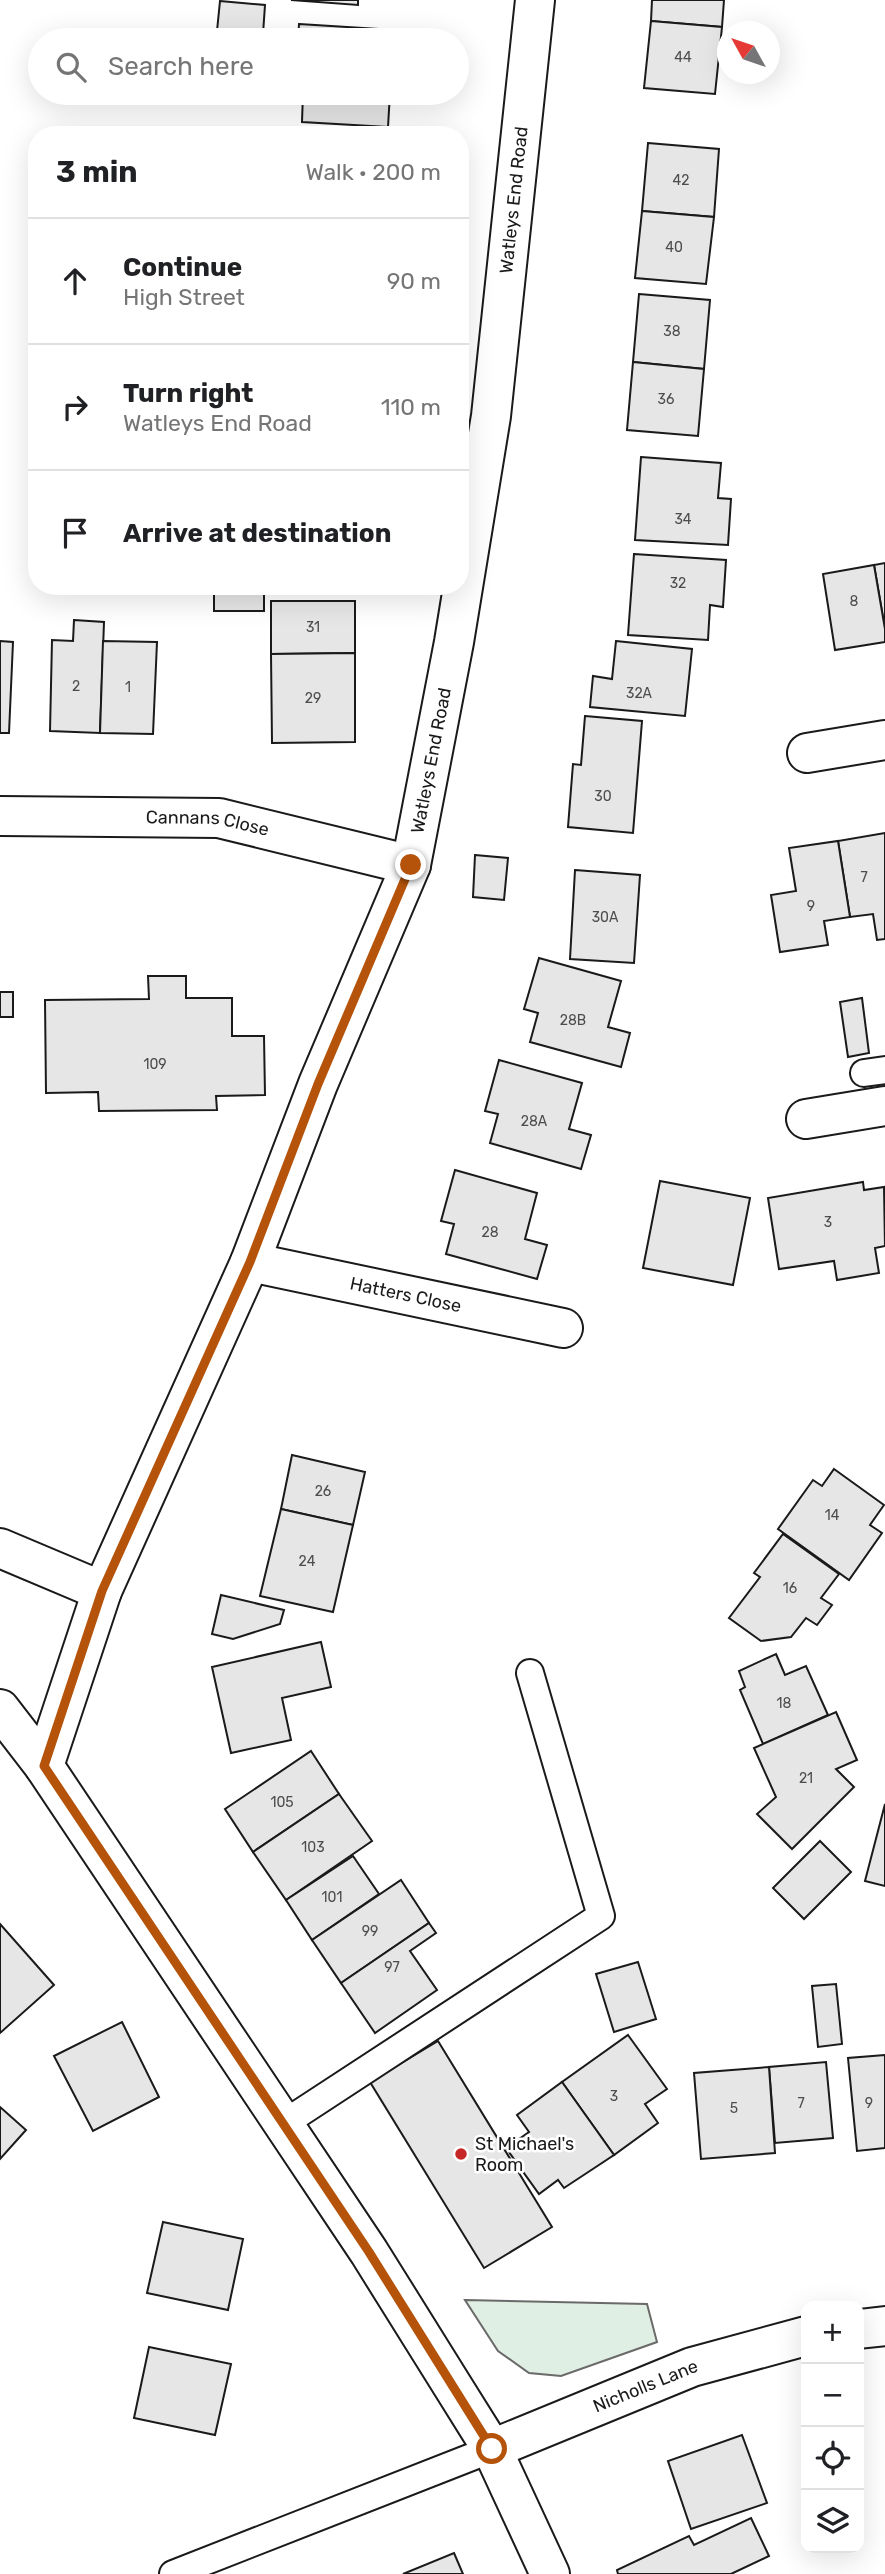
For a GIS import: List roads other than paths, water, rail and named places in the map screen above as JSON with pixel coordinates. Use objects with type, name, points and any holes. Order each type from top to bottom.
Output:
[{"type":"street","name":"Watleys End Road","points":[[469,550],[491,416],[535,0]]},
{"type":"street","name":"Watleys End Road","points":[[44,1766],[102,1591],[250,1262],[318,1084],[411,865],[462,595]]},
{"type":"street","points":[[807,753],[885,740]]},
{"type":"street","name":"Cannans Close","points":[[0,816],[219,818],[411,865]]},
{"type":"street","points":[[806,1119],[885,1106]]},
{"type":"street","name":"Hatters Close","points":[[250,1262],[563,1328]]},
{"type":"street","points":[[0,1548],[102,1591]]},
{"type":"street","points":[[0,1709],[44,1766],[369,2252],[492,2449],[550,2574]]},
{"type":"street","points":[[864,2328],[885,2326]]},
{"type":"street","name":"Nicholls Lane","points":[[492,2449],[692,2367],[801,2337]]},
{"type":"lane","points":[[283,2124],[601,1916],[530,1673]]},
{"type":"lane","points":[[173,2574],[492,2449]]},
{"type":"place","name":"St Michael's Room","points":[[461,2154]]}]
